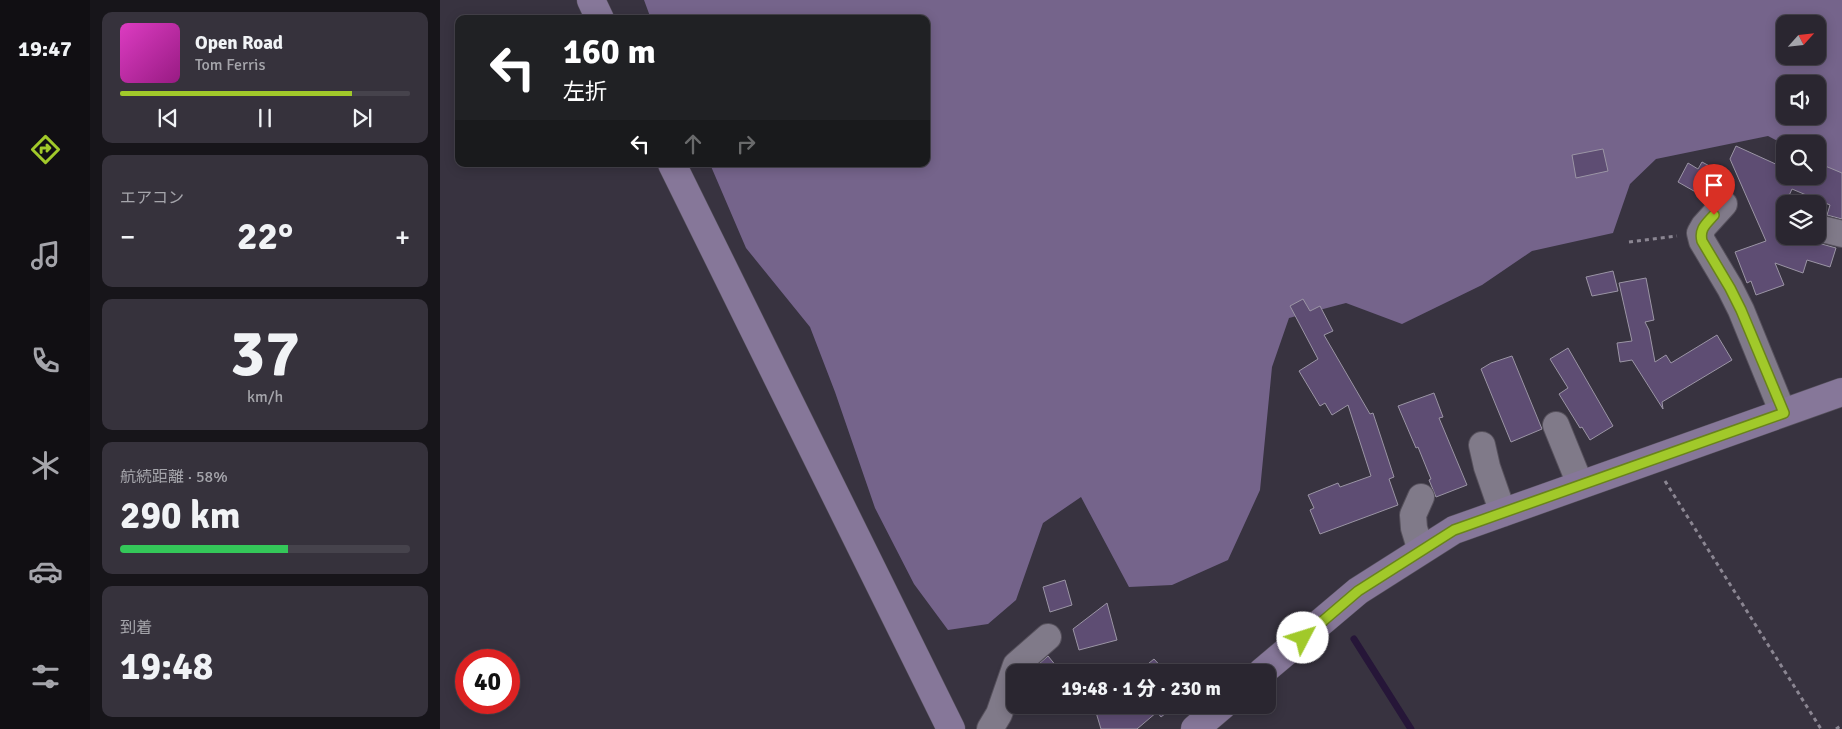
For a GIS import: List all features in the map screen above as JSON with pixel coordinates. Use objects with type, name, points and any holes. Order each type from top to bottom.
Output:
[{"type":"street","points":[[592,0],[598,15]]},
{"type":"street","points":[[673,167],[951,729]]},
{"type":"street","points":[[1724,204],[1704,226],[1700,233],[1702,241],[1741,310],[1784,413]]},
{"type":"street","points":[[1271,664],[1358,591],[1454,530],[1842,392]]},
{"type":"street","points":[[1556,425],[1580,484]]},
{"type":"street","points":[[1482,445],[1487,467],[1503,513]]},
{"type":"street","points":[[1421,497],[1413,515],[1414,528],[1421,551]]},
{"type":"street","points":[[990,729],[998,714],[1016,665],[1048,637]]},
{"type":"street","points":[[1195,729],[1212,714]]},
{"type":"path","points":[[1629,242],[1700,233]]},
{"type":"path","points":[[1651,459],[1821,729]]},
{"type":"path","points":[[1836,729],[1842,725]]},
{"type":"shaded area","points":[[644,0],[1842,0],[1842,185],[1826,167],[1826,135],[1776,135],[1776,140],[1768,136],[1656,159],[1630,184],[1613,233],[1532,251],[1482,285],[1402,324],[1346,303],[1289,318],[1272,367],[1260,490],[1228,560],[1172,585],[1129,587],[1081,497],[1043,523],[1016,600],[988,624],[948,630],[914,584],[875,508],[835,392],[810,327],[746,248],[711,167],[930,167],[930,15],[650,15]]},
{"type":"building","points":[[1736,146],[1776,164],[1776,185],[1826,185],[1826,166],[1842,173],[1842,219],[1827,215],[1830,205],[1826,203],[1826,195],[1806,195],[1792,189],[1789,195],[1776,195],[1776,245],[1825,245],[1836,248],[1830,267],[1807,260],[1803,273],[1775,263],[1784,285],[1756,295],[1751,281],[1747,283],[1735,252],[1766,241],[1730,159]]},
{"type":"building","points":[[1603,149],[1608,171],[1576,178],[1572,155]]},
{"type":"building","points":[[1702,162],[1734,179],[1728,190],[1719,190],[1708,199],[1678,182],[1688,163],[1698,169]]},
{"type":"building","points":[[1613,271],[1618,291],[1592,296],[1586,277]]},
{"type":"building","points":[[1646,278],[1654,320],[1645,322],[1649,330],[1655,362],[1666,355],[1671,363],[1717,335],[1732,360],[1662,402],[1663,409],[1632,360],[1620,362],[1617,343],[1632,341],[1619,283]]},
{"type":"building","points":[[1303,299],[1310,311],[1320,306],[1333,331],[1324,335],[1370,414],[1373,413],[1394,477],[1389,479],[1398,505],[1320,534],[1310,510],[1314,508],[1308,495],[1338,483],[1340,487],[1371,476],[1348,405],[1332,415],[1325,403],[1320,406],[1299,371],[1318,359],[1290,306]]},
{"type":"building","points":[[1568,348],[1613,426],[1590,440],[1582,427],[1580,428],[1559,394],[1568,388],[1550,359]]},
{"type":"building","points":[[1512,356],[1542,429],[1511,442],[1481,369],[1491,363]]},
{"type":"building","points":[[1434,393],[1443,417],[1439,418],[1467,485],[1436,497],[1418,447],[1416,448],[1398,406]]},
{"type":"building","points":[[1065,580],[1072,605],[1050,612],[1043,587]]},
{"type":"building","points":[[1107,603],[1117,640],[1079,650],[1073,629]]},
{"type":"building","points":[[1048,656],[1054,664],[1039,664]]},
{"type":"building","points":[[1154,659],[1159,664],[1148,664]]},
{"type":"building","points":[[1096,714],[1155,714],[1137,729],[1101,729]]},
{"type":"waterway","points":[[1354,639],[1411,729]]},
{"type":"route","points":[[1303,638],[1358,591],[1454,530],[1784,413],[1741,310],[1702,241],[1700,233],[1714,215]]}]
